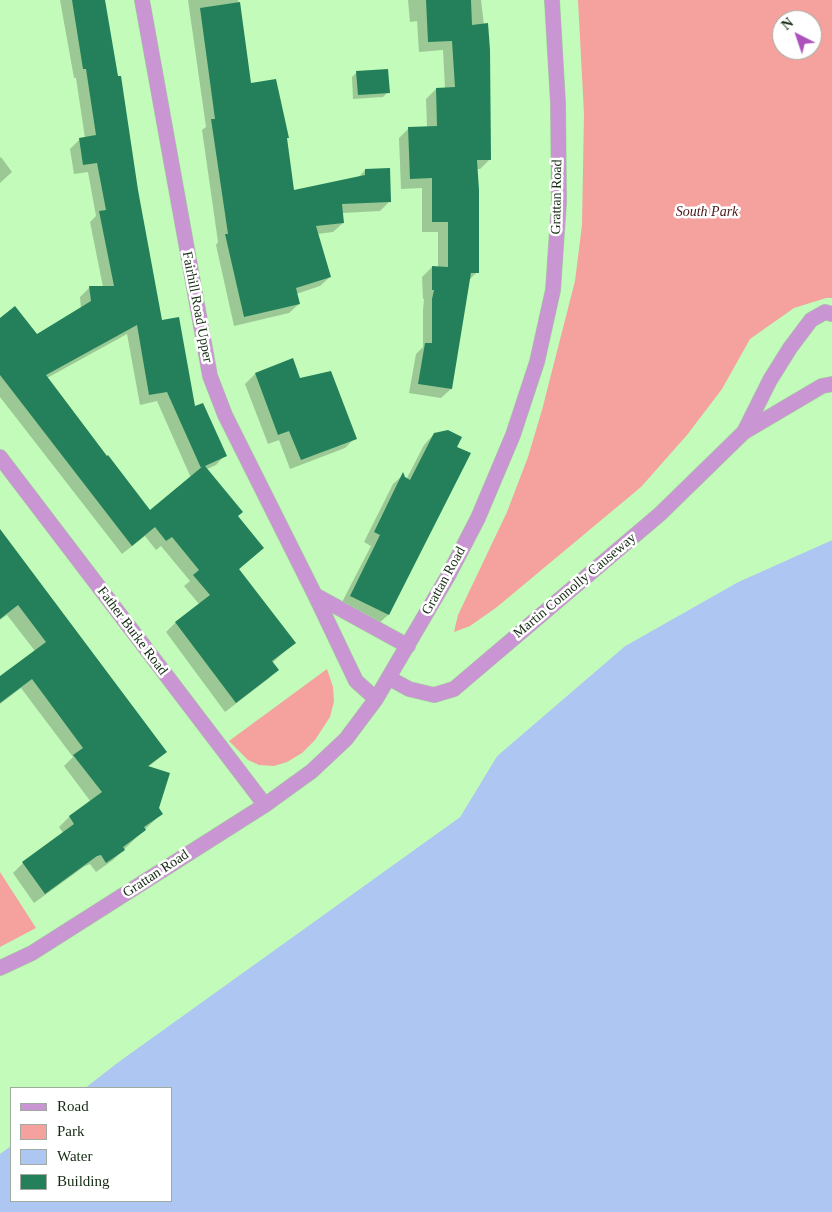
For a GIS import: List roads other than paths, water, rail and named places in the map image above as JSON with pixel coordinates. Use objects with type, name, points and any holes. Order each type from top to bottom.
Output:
[{"type":"street","name":"Fairhill Road Upper","points":[[142,0],[210,376],[225,415],[356,681],[376,699]]},
{"type":"street","name":"Grattan Road","points":[[0,968],[32,953],[265,805],[312,770],[346,739],[376,699],[448,576],[478,518],[513,435],[537,362],[552,290],[559,202],[558,103],[552,0]]},
{"type":"street","name":"Martin Connolly Causeway","points":[[744,432],[770,380],[790,348],[811,320],[825,312],[832,314]]},
{"type":"street","name":"Martin Connolly Causeway","points":[[389,678],[409,688],[434,695],[454,689],[660,514],[744,432],[822,386],[832,384]]},
{"type":"street","name":"Father Burke Road","points":[[0,457],[265,805]]},
{"type":"street","points":[[315,595],[408,646]]},
{"type":"water","points":[[832,540],[832,1212],[0,1212],[0,1154],[10,1147],[10,1202],[172,1202],[172,1087],[86,1087],[460,817],[497,756],[625,646],[738,582]]},
{"type":"park label","name":"South Park","points":[[707,212]]}]
